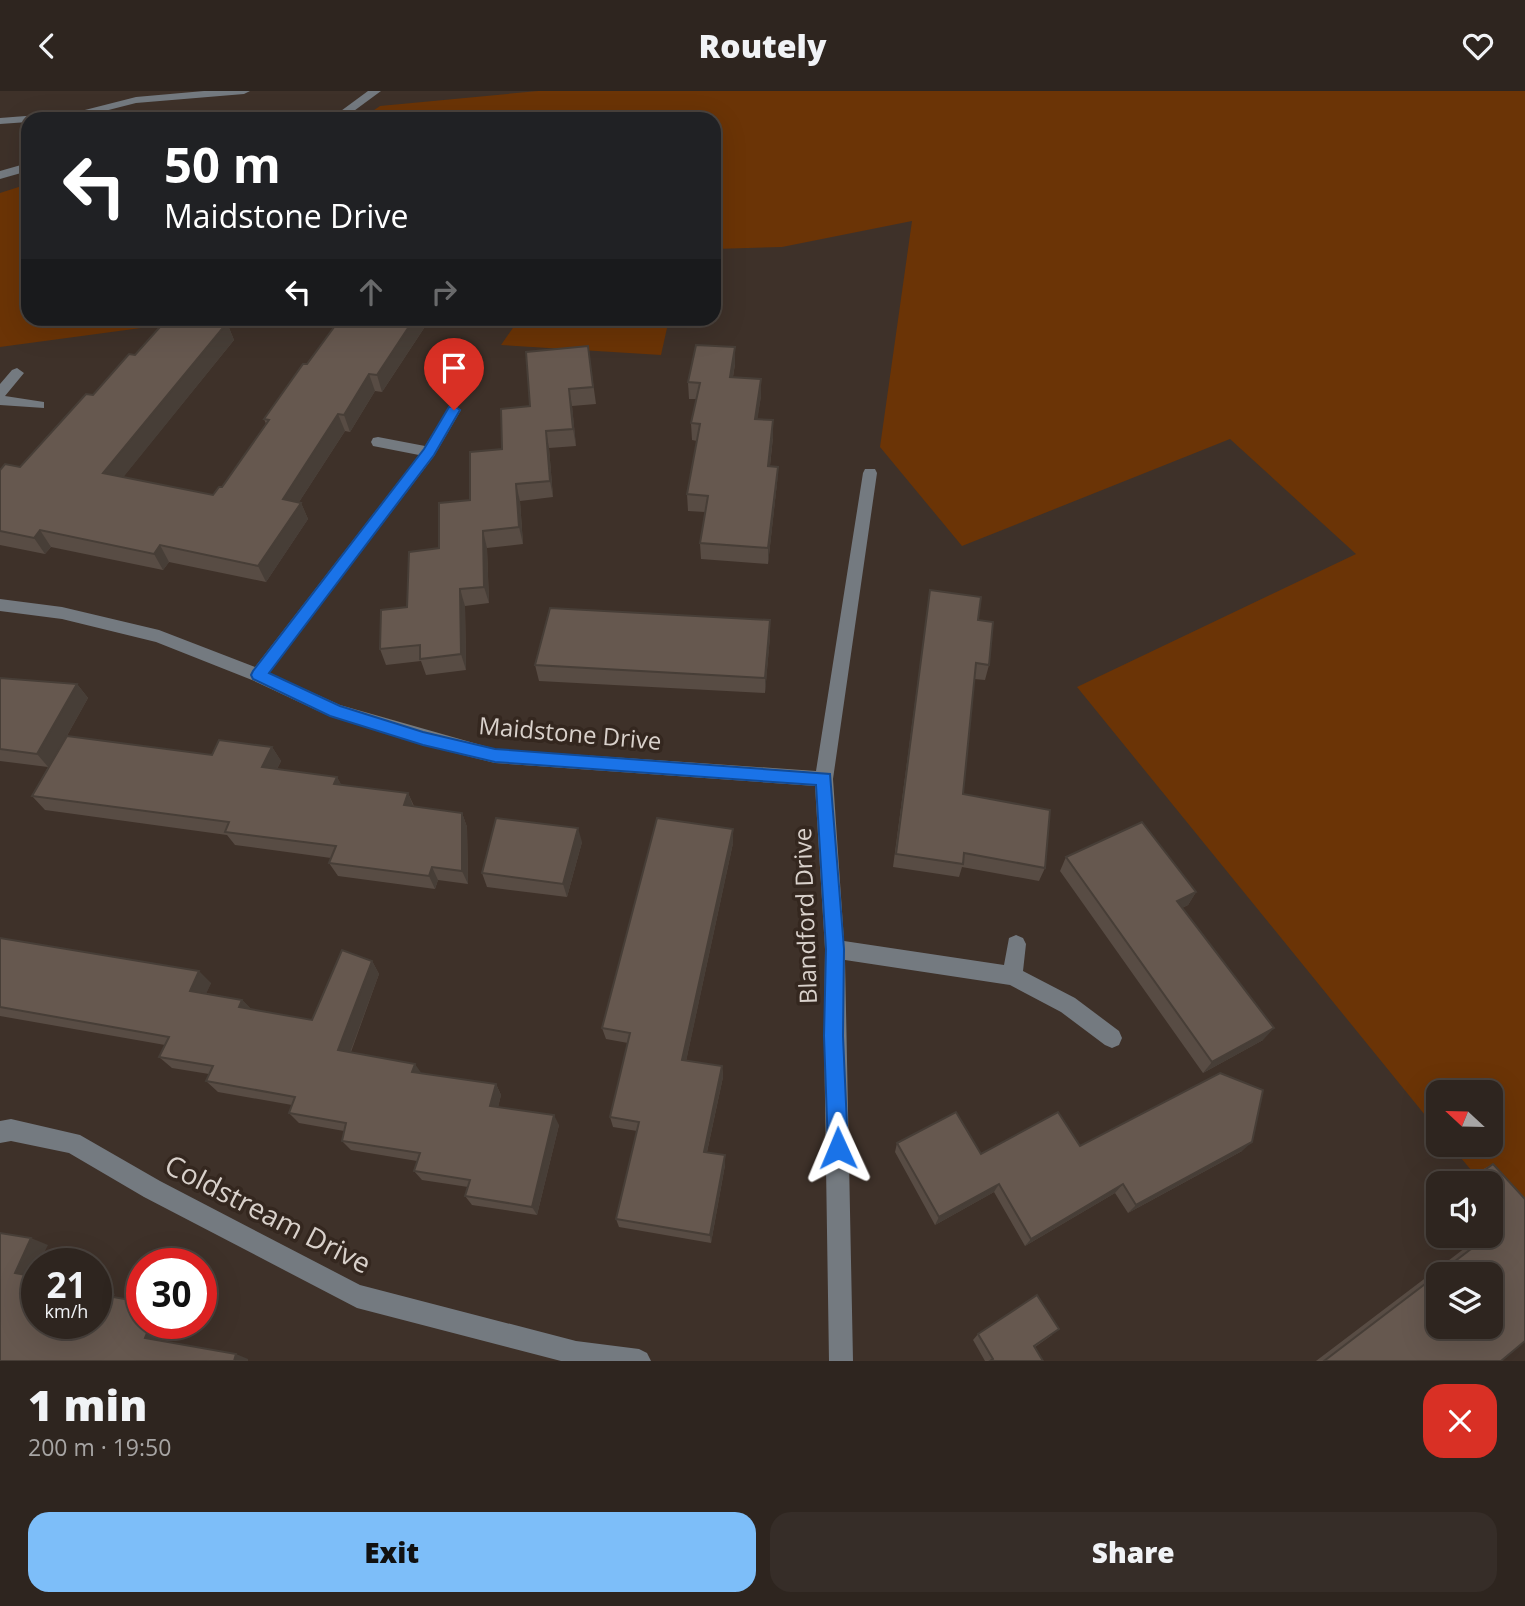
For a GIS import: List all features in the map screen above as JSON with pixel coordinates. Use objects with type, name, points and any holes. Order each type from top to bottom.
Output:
[{"type":"street","points":[[89,112],[136,100],[212,96],[244,91]]},
{"type":"street","points":[[346,112],[375,91]]},
{"type":"street","points":[[0,121],[21,119]]},
{"type":"street","points":[[0,175],[21,169]]},
{"type":"street","points":[[0,393],[18,373]]},
{"type":"street","points":[[0,400],[39,405]]},
{"type":"street","points":[[258,675],[429,452],[454,410]]},
{"type":"street","points":[[378,442],[429,452]]},
{"type":"street","name":"Blandford Drive","points":[[841,1361],[834,1036],[835,949],[824,779],[870,473]]},
{"type":"street","name":"Maidstone Drive","points":[[0,605],[62,613],[159,636],[258,675],[335,711],[423,739],[495,755],[824,779]]},
{"type":"street","points":[[1013,976],[1016,944]]},
{"type":"street","points":[[835,949],[1013,976],[1068,1005],[1112,1038]]},
{"type":"street","name":"Coldstream Drive","points":[[0,1132],[11,1130],[72,1143],[152,1189],[357,1296],[576,1353],[639,1361]]},
{"type":"shaded area","points":[[538,91],[1525,91],[1525,1232],[1503,1200],[1503,1171],[1472,1171],[1460,1157],[1503,1157],[1503,1080],[1426,1080],[1426,1116],[1077,687],[1356,554],[1230,439],[962,546],[880,447],[912,221],[782,247],[721,249],[721,112],[371,112],[380,106]]},
{"type":"shaded area","points":[[21,186],[21,326],[156,326],[0,347],[0,193]]},
{"type":"shaded area","points":[[514,326],[667,326],[661,355],[501,345]]},
{"type":"building","points":[[161,326],[225,326],[103,473],[213,495],[222,487],[269,420],[264,419],[303,364],[307,364],[335,326],[409,326],[377,375],[369,374],[344,415],[338,414],[283,499],[301,503],[258,566],[160,545],[154,554],[40,530],[34,538],[0,531],[0,470],[5,464],[20,467],[86,394],[93,395],[129,354],[135,355]]},
{"type":"building","points":[[696,345],[735,347],[730,377],[761,379],[755,419],[773,420],[768,466],[778,467],[768,548],[700,543],[708,496],[687,494],[700,424],[691,423],[700,383],[688,382]]},
{"type":"building","points":[[588,346],[593,387],[569,389],[573,429],[546,431],[550,481],[516,484],[519,527],[483,531],[484,587],[460,589],[461,654],[420,659],[420,645],[380,649],[381,610],[407,607],[409,552],[439,548],[439,503],[470,500],[470,452],[502,449],[501,409],[530,406],[526,352]]},
{"type":"building","points":[[930,590],[981,597],[978,620],[993,622],[989,665],[976,663],[963,794],[1050,810],[1045,868],[964,853],[963,864],[896,854]]},
{"type":"building","points":[[550,608],[770,620],[765,678],[535,665]]},
{"type":"building","points":[[0,678],[77,684],[37,754],[0,749]]},
{"type":"building","points":[[67,736],[212,755],[219,740],[272,747],[262,767],[337,777],[334,784],[408,793],[404,805],[462,813],[462,871],[432,867],[429,876],[329,863],[336,846],[225,832],[229,822],[32,796]]},
{"type":"building","points":[[496,818],[578,828],[563,884],[482,873]]},
{"type":"building","points":[[657,818],[733,829],[682,1060],[722,1066],[704,1152],[725,1155],[710,1235],[616,1219],[639,1122],[610,1117],[630,1033],[602,1028]]},
{"type":"building","points":[[1142,822],[1196,892],[1177,901],[1274,1028],[1212,1062],[1066,857]]},
{"type":"building","points":[[0,938],[199,971],[190,991],[242,1000],[239,1007],[312,1020],[342,950],[372,961],[338,1050],[415,1064],[412,1072],[496,1084],[490,1106],[554,1115],[532,1207],[465,1196],[470,1180],[414,1171],[420,1153],[342,1141],[346,1123],[289,1113],[295,1097],[206,1081],[213,1066],[159,1057],[169,1037],[0,1007]]},
{"type":"building","points":[[1220,1073],[1263,1090],[1252,1142],[1136,1205],[1123,1184],[1031,1239],[999,1184],[939,1217],[897,1143],[956,1112],[981,1154],[1058,1112],[1080,1146]]},
{"type":"building","points":[[1493,1164],[1499,1171],[1483,1171]]},
{"type":"building","points":[[1503,1175],[1525,1199],[1525,1341],[1501,1361],[1324,1361],[1426,1283],[1426,1339],[1503,1339],[1503,1262],[1454,1262],[1472,1248],[1503,1248]]},
{"type":"building","points":[[0,1233],[31,1238],[26,1248],[21,1248],[21,1260],[15,1273],[21,1274],[21,1339],[112,1339],[112,1297],[126,1299],[126,1339],[151,1339],[236,1354],[234,1361],[0,1361]]},
{"type":"building","points":[[1037,1295],[1059,1329],[1034,1346],[1043,1361],[990,1361],[993,1359],[978,1334]]},
{"type":"route","points":[[454,410],[429,452],[258,675],[335,711],[423,739],[495,755],[824,779],[835,949],[834,1036],[838,1148]]}]
